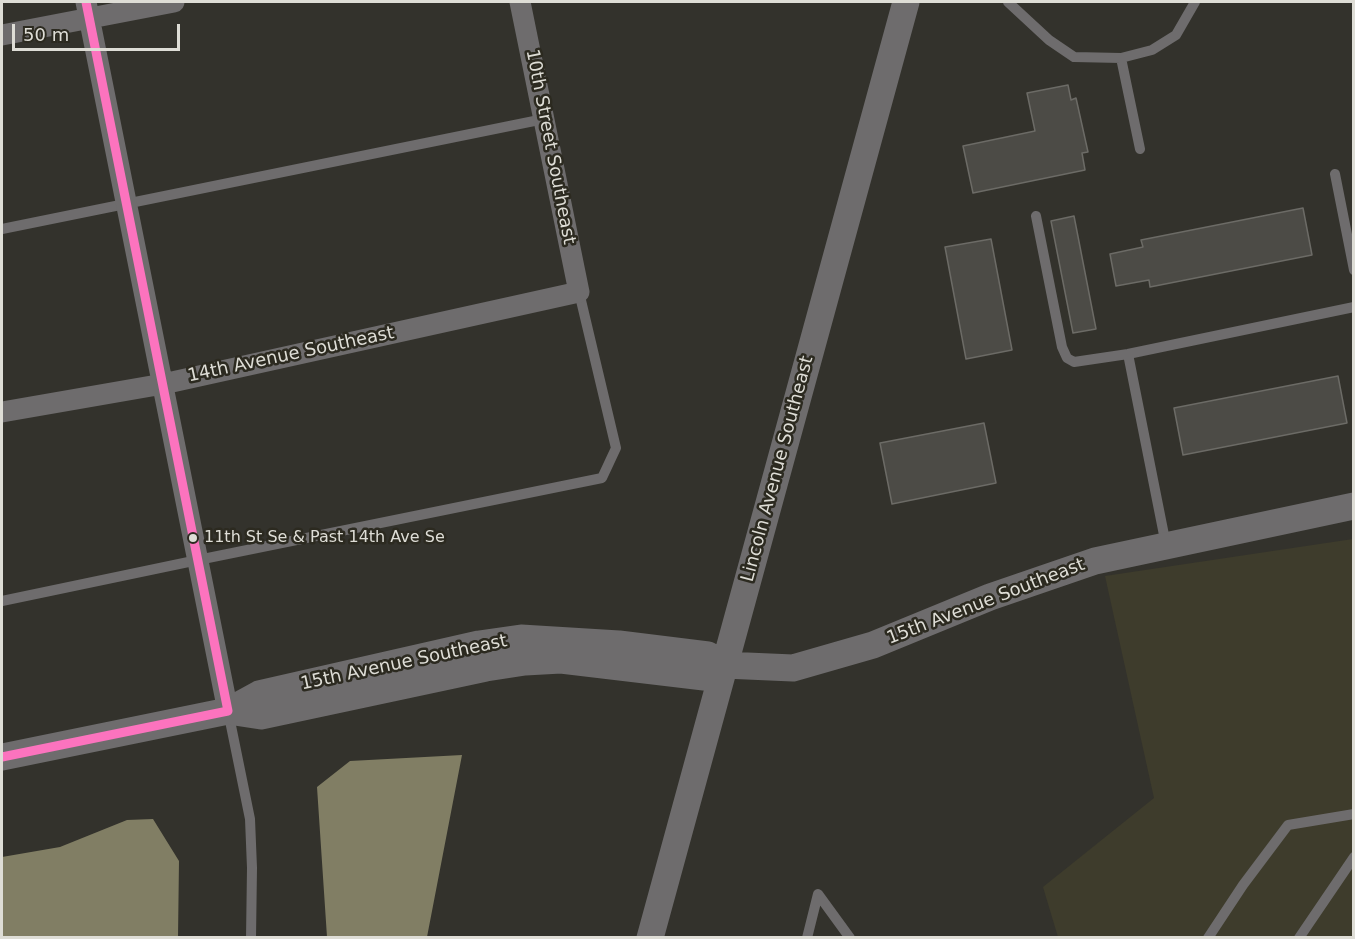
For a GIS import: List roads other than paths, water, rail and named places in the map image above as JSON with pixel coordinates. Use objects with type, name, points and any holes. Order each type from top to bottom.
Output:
[{"type":"street","points":[[2,35],[88,9],[174,2]]},
{"type":"street","name":"10th Street Southeast","points":[[520,2],[579,292]]},
{"type":"street","name":"Lincoln Avenue Southeast","points":[[650,938],[906,2]]},
{"type":"street","points":[[88,9],[228,711]]},
{"type":"street","name":"14th Avenue Southeast","points":[[2,412],[163,384],[579,292]]},
{"type":"street","name":"15th Avenue Southeast","points":[[2,757],[228,711],[261,716],[486,668],[525,662],[561,660],[704,677],[724,665],[793,668],[873,645],[990,597],[1095,561],[1353,506]]},
{"type":"lane","points":[[1008,2],[1049,40],[1074,57],[1121,58],[1152,50],[1176,35],[1195,2]]},
{"type":"lane","points":[[1121,58],[1140,149]]},
{"type":"lane","points":[[2,229],[544,119]]},
{"type":"lane","points":[[1335,174],[1353,270]]},
{"type":"lane","points":[[1036,216],[1062,347],[1067,358],[1074,362],[1128,354],[1353,307]]},
{"type":"lane","points":[[2,601],[602,478],[616,448],[579,292]]},
{"type":"lane","points":[[1128,354],[1166,546]]},
{"type":"lane","points":[[228,711],[250,819],[251,938]]},
{"type":"lane","points":[[1208,938],[1243,885],[1288,825],[1353,814]]},
{"type":"lane","points":[[1299,938],[1353,858]]},
{"type":"lane","points":[[807,938],[818,894],[850,938]]},
{"type":"place","name":"11th St Se & Past 14th Ave Se","points":[[193,538]]}]
